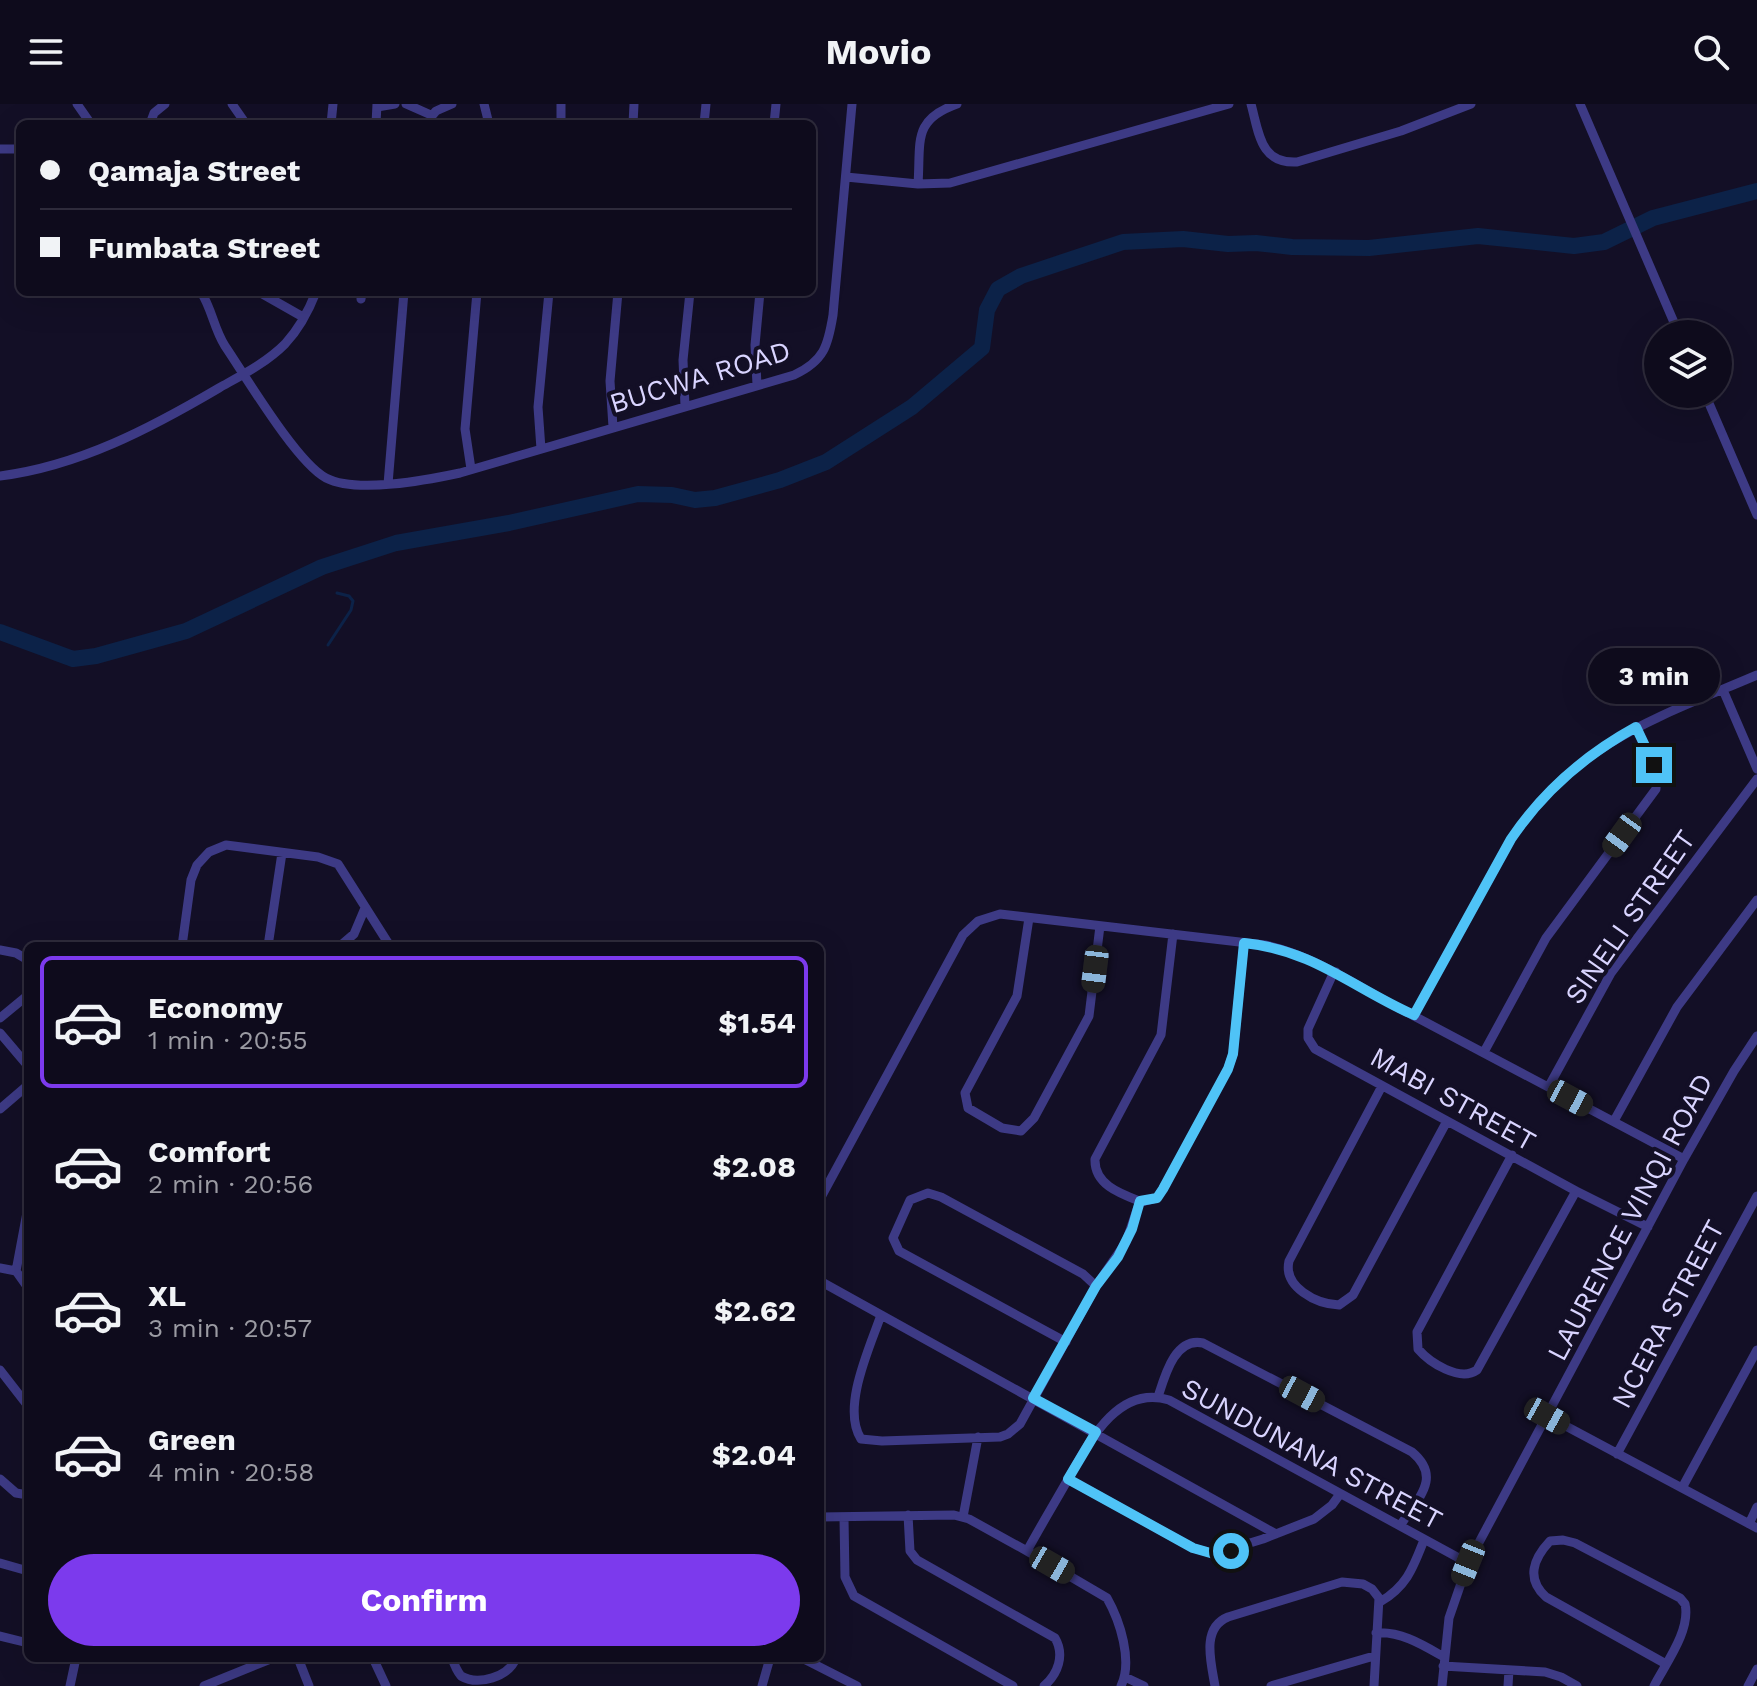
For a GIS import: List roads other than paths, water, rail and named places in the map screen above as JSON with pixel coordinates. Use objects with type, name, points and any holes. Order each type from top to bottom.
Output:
[{"type":"street","points":[[151,120],[154,113],[165,104]]},
{"type":"street","points":[[377,106],[395,104]]},
{"type":"street","points":[[406,104],[431,115]]},
{"type":"street","points":[[428,120],[452,104]]},
{"type":"street","name":"BUCWA ROAD","points":[[203,296],[220,337],[244,374],[310,467],[330,480],[388,484],[440,477],[541,449],[757,385],[806,369],[819,360],[828,342],[852,104]]},
{"type":"street","points":[[918,184],[925,124],[934,114],[957,104]]},
{"type":"street","points":[[846,177],[918,184],[961,181],[1229,104]]},
{"type":"street","points":[[1251,104],[1267,151],[1272,158],[1287,162],[1401,131],[1471,104]]},
{"type":"street","points":[[1580,104],[1673,320]]},
{"type":"street","points":[[266,296],[303,317]]},
{"type":"street","points":[[0,476],[83,456],[165,421],[244,374],[283,346],[314,296]]},
{"type":"street","points":[[388,484],[404,296]]},
{"type":"street","points":[[471,469],[465,429],[477,296]]},
{"type":"street","points":[[541,449],[538,407],[549,296]]},
{"type":"street","points":[[613,427],[610,381],[618,296]]},
{"type":"street","points":[[685,406],[683,360],[690,296]]},
{"type":"street","points":[[757,385],[755,345],[760,296]]},
{"type":"street","points":[[1711,408],[1757,515]]},
{"type":"street","points":[[1414,1015],[1511,839],[1529,812],[1550,790],[1592,753],[1636,727],[1757,675]]},
{"type":"street","points":[[1723,690],[1757,769]]},
{"type":"street","points":[[1484,1052],[1546,938],[1656,789],[1656,770],[1636,727]]},
{"type":"street","name":"SINELI STREET","points":[[1549,1086],[1611,973],[1757,779]]},
{"type":"street","points":[[183,942],[191,880],[197,865],[209,852],[226,845],[318,857],[338,864],[387,942]]},
{"type":"street","points":[[269,942],[282,853]]},
{"type":"street","points":[[1614,1121],[1677,1007],[1757,900]]},
{"type":"street","points":[[345,942],[354,934],[365,908]]},
{"type":"street","points":[[824,1192],[963,935],[972,924],[992,915],[1173,934],[1291,951],[1336,972],[1684,1159]]},
{"type":"street","points":[[1029,918],[1017,996],[965,1093],[968,1108],[975,1115],[1012,1131],[1026,1128],[1034,1118],[1086,1021],[1100,926]]},
{"type":"street","points":[[1173,934],[1161,1035],[1095,1159],[1097,1175],[1104,1183],[1140,1201],[1157,1198],[1228,1069],[1233,1054],[1244,943]]},
{"type":"street","points":[[0,950],[24,958]]},
{"type":"street","name":"MABI STREET","points":[[1336,972],[1310,1024],[1309,1042],[1315,1049],[1648,1227]]},
{"type":"street","points":[[0,1018],[24,998]]},
{"type":"street","points":[[0,1033],[24,1061]]},
{"type":"street","name":"LAURENCE VINQI ROAD","points":[[1442,1686],[1449,1618],[1468,1563],[1684,1159],[1757,1036]]},
{"type":"street","points":[[1746,1052],[1757,1061]]},
{"type":"street","points":[[1382,1086],[1289,1261],[1287,1272],[1293,1284],[1326,1303],[1339,1305],[1353,1295],[1447,1121]]},
{"type":"street","points":[[0,1109],[24,1088]]},
{"type":"street","points":[[1512,1155],[1417,1332],[1418,1349],[1427,1358],[1458,1374],[1468,1375],[1477,1370],[1576,1191]]},
{"type":"street","points":[[1066,1342],[899,1251],[893,1238],[905,1209],[914,1197],[935,1194],[1075,1269],[1096,1286]]},
{"type":"street","name":"NCERA STREET","points":[[1617,1454],[1757,1196]]},
{"type":"street","points":[[881,1315],[858,1383],[855,1425],[861,1439],[1000,1437],[1016,1429],[1096,1286],[1126,1242],[1140,1201]]},
{"type":"street","points":[[16,1271],[24,1228]]},
{"type":"street","points":[[0,1268],[16,1271],[24,1282]]},
{"type":"street","points":[[824,1283],[1276,1534]]},
{"type":"street","points":[[1158,1397],[1172,1361],[1184,1345],[1189,1342],[1203,1343],[1412,1452],[1426,1467],[1428,1478],[1400,1526]]},
{"type":"street","points":[[1682,1488],[1757,1350]]},
{"type":"street","points":[[0,1370],[24,1401]]},
{"type":"street","name":"SUNDUNANA STREET","points":[[1027,1551],[1105,1421],[1124,1407],[1158,1397],[1169,1400],[1468,1563]]},
{"type":"street","points":[[1547,1416],[1753,1526],[1757,1507]]},
{"type":"street","points":[[963,1517],[978,1437]]},
{"type":"street","points":[[0,1479],[16,1493],[24,1494]]},
{"type":"street","points":[[1068,1479],[1202,1551],[1214,1554],[1231,1551],[1314,1519],[1340,1494]]},
{"type":"street","points":[[824,1517],[939,1514],[963,1517],[1107,1598],[1127,1661],[1123,1682],[1144,1686]]},
{"type":"street","points":[[908,1515],[910,1551],[917,1560],[1055,1638],[1061,1656],[1044,1686]]},
{"type":"street","points":[[844,1518],[845,1577],[854,1596],[1013,1686]]},
{"type":"street","points":[[1654,1686],[1666,1664],[1687,1616],[1685,1604],[1680,1598],[1575,1543],[1556,1539],[1546,1546],[1533,1571],[1533,1578],[1546,1597],[1666,1664]]},
{"type":"street","points":[[1380,1602],[1405,1582],[1424,1540]]},
{"type":"street","points":[[0,1563],[24,1570]]},
{"type":"street","points":[[1215,1686],[1211,1638],[1214,1626],[1222,1619],[1342,1582],[1363,1584],[1377,1593],[1380,1602],[1374,1686]]},
{"type":"street","points":[[1376,1633],[1409,1638],[1444,1662],[1554,1674],[1577,1686]]},
{"type":"street","points":[[0,1636],[24,1642]]},
{"type":"street","points":[[1271,1686],[1374,1656]]},
{"type":"street","points":[[70,1686],[75,1662]]},
{"type":"street","points":[[204,1686],[263,1662]]},
{"type":"street","points":[[300,1662],[309,1686]]},
{"type":"street","points":[[375,1662],[386,1686]]},
{"type":"street","points":[[454,1662],[460,1675],[480,1683],[507,1672],[513,1662]]},
{"type":"street","points":[[762,1686],[769,1662]]},
{"type":"street","points":[[810,1662],[857,1686]]},
{"type":"street","points":[[1748,1686],[1757,1669]]},
{"type":"street","points":[[1508,1686],[1509,1670]]},
{"type":"waterway","points":[[0,632],[73,659],[96,656],[186,631],[322,567],[396,543],[509,523],[638,494],[672,495],[695,500],[715,498],[780,480],[826,462],[912,407],[982,348],[987,310],[998,289],[1021,276],[1123,242],[1183,239],[1228,244],[1369,248],[1478,236],[1574,246],[1604,242],[1653,218],[1757,191]]},
{"type":"waterway","points":[[328,645],[351,610],[353,601],[349,596],[337,593]]}]
